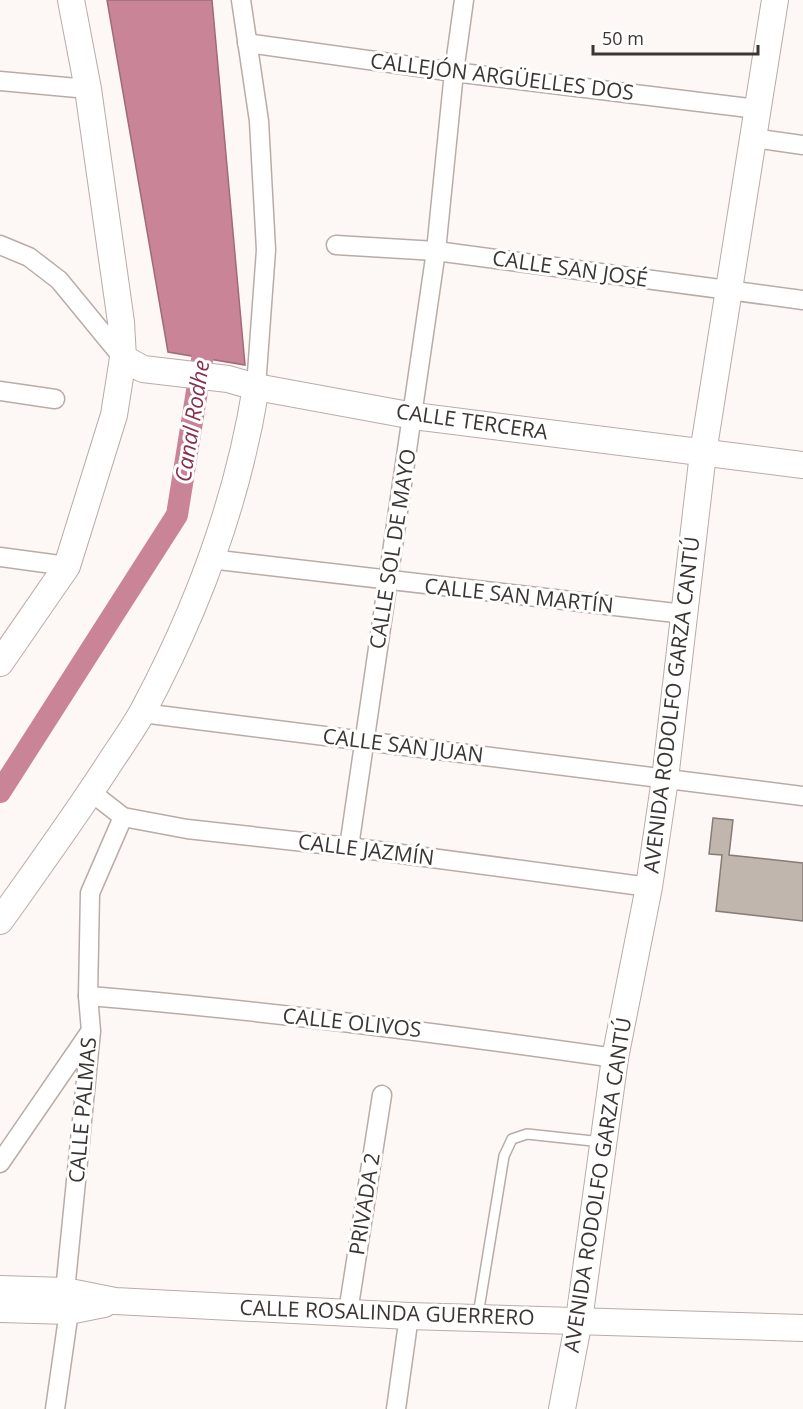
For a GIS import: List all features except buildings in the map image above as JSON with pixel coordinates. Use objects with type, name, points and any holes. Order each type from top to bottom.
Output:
[{"type":"main road","points":[[0,663],[67,566],[114,415],[133,363],[121,322],[87,89],[71,0]]},
{"type":"main road","name":"AVENIDA RODOLFO GARZA CANTÚ","points":[[562,1409],[579,1320],[615,1058],[650,887],[704,453],[775,0]]},
{"type":"main road","name":"CALLE TERCERA","points":[[133,363],[228,379],[256,387],[414,416],[803,465]]},
{"type":"main road","points":[[0,921],[91,792],[142,713],[186,623],[237,483],[249,432],[256,387]]},
{"type":"main road","name":"CALLE ROSALINDA GUERRERO","points":[[0,1288],[67,1301]]},
{"type":"main road","name":"CALLE ROSALINDA GUERRERO","points":[[0,1309],[67,1301],[115,1302],[409,1316],[803,1328]]},
{"type":"street","points":[[241,0],[259,121],[266,250],[256,387]]},
{"type":"street","name":"CALLE SOL DE MAYO","points":[[350,847],[414,416],[436,251],[454,72],[464,0]]},
{"type":"street","name":"CALLEJÓN ARGÜELLES DOS","points":[[247,43],[454,72],[758,109]]},
{"type":"street","points":[[0,81],[87,89]]},
{"type":"street","points":[[753,138],[803,145]]},
{"type":"street","points":[[0,244],[29,257],[59,280],[133,363]]},
{"type":"street","name":"CALLE SAN JOSÉ","points":[[336,245],[436,251],[803,300]]},
{"type":"street","points":[[0,391],[55,399]]},
{"type":"street","points":[[0,556],[67,566]]},
{"type":"street","name":"CALLE SAN MARTÍN","points":[[210,559],[684,614]]},
{"type":"street","name":"CALLE SAN JUAN","points":[[142,713],[803,796]]},
{"type":"street","name":"CALLE JAZMÍN","points":[[91,792],[123,817],[186,829],[350,847],[650,887]]},
{"type":"street","name":"CALLE PALMAS","points":[[55,1409],[91,1030],[87,996],[90,893],[123,817]]},
{"type":"street","name":"CALLE OLIVOS","points":[[87,996],[425,1031],[615,1058]]},
{"type":"street","points":[[0,1163],[91,1030]]},
{"type":"street","name":"PRIVADA 2","points":[[348,1312],[382,1095]]},
{"type":"street","points":[[396,1409],[409,1316]]},
{"type":"lane","points":[[478,1318],[504,1156],[512,1139],[527,1134],[603,1142]]},
{"type":"shaded area","points":[[107,0],[212,0],[245,365],[168,352]]},
{"type":"waterway","name":"Canal Rodhe","points":[[0,792],[177,515],[207,329]]}]
